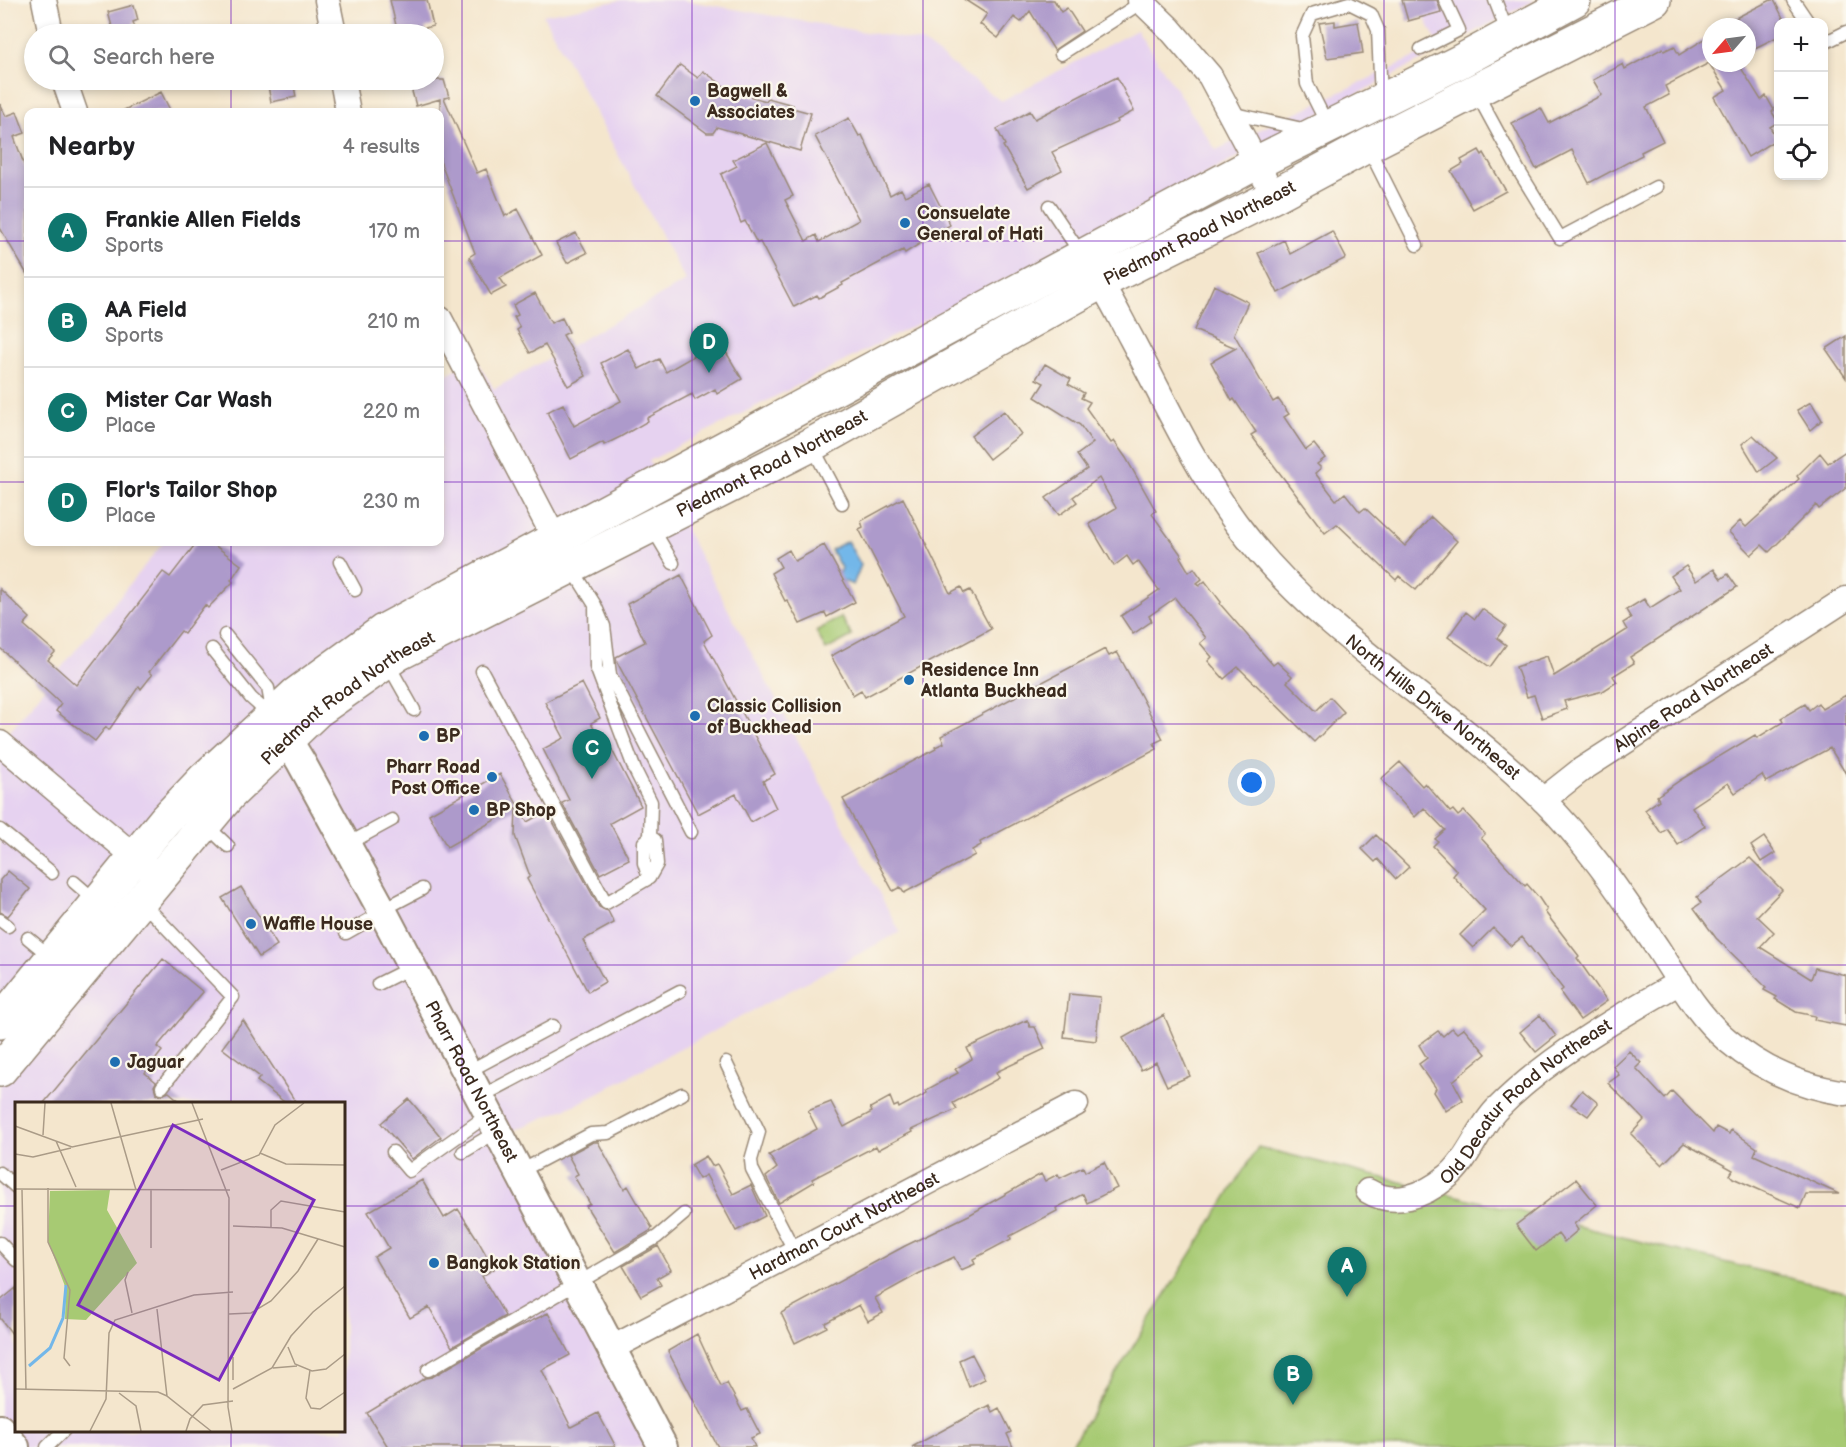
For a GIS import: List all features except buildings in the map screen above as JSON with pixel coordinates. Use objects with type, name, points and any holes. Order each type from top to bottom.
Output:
[{"type":"main road","name":"Piedmont Road Northeast","points":[[0,1070],[122,885],[205,778],[235,747],[281,728],[334,698],[387,661],[563,553],[1082,255],[1256,163],[1381,101],[1465,43],[1508,35],[1574,0]]},
{"type":"main road","name":"Piedmont Road Northeast","points":[[2,1015],[122,885],[204,822],[256,768],[301,690],[383,631],[563,553],[651,525],[811,445],[1101,282],[1476,93],[1654,0]]},
{"type":"street","points":[[44,0],[49,24]]},
{"type":"street","points":[[327,0],[332,24]]},
{"type":"street","points":[[1141,1],[1170,29],[1210,76],[1274,196]]},
{"type":"street","points":[[67,90],[74,108]]},
{"type":"street","points":[[344,90],[347,108]]},
{"type":"street","name":"North Hills Drive Northeast","points":[[1082,255],[1101,282],[1206,478],[1235,522],[1264,559],[1328,622],[1477,739],[1543,800],[1610,878],[1702,1014],[1725,1039],[1751,1059],[1780,1075],[1811,1086],[1846,1093]]},
{"type":"street","points":[[444,327],[563,553]]},
{"type":"street","name":"Alpine Road Northeast","points":[[1543,800],[1581,770],[1846,599]]},
{"type":"street","name":"Pharr Road Northeast","points":[[281,728],[383,911],[663,1447]]},
{"type":"street","points":[[0,743],[122,885]]},
{"type":"street","name":"Old Decatur Road Northeast","points":[[1368,1191],[1377,1197],[1402,1200],[1449,1176],[1495,1111],[1546,1069],[1612,1021],[1680,982]]},
{"type":"street","name":"Hardman Court Northeast","points":[[612,1348],[1076,1104]]},
{"type":"street","points":[[0,1429],[15,1447]]},
{"type":"lane","points":[[1421,49],[1465,43],[1445,0]]},
{"type":"lane","points":[[1495,0],[1508,35]]},
{"type":"lane","points":[[1793,0],[1805,18]]},
{"type":"lane","points":[[1061,54],[1141,1]]},
{"type":"lane","points":[[1230,113],[1323,129],[1307,84],[1302,36],[1312,14],[1349,3],[1371,14],[1378,30],[1381,101]]},
{"type":"lane","points":[[1828,41],[1846,32]]},
{"type":"lane","points":[[1476,93],[1519,171],[1560,238],[1656,187]]},
{"type":"lane","points":[[1367,146],[1417,245]]},
{"type":"lane","points":[[1049,206],[1082,255]]},
{"type":"lane","points":[[811,445],[842,503]]},
{"type":"lane","points":[[651,525],[673,563]]},
{"type":"lane","points":[[563,553],[595,605],[604,626],[610,675],[691,832]]},
{"type":"lane","points":[[340,562],[355,590]]},
{"type":"lane","points":[[482,671],[606,903],[649,878],[657,864],[655,840],[650,837],[651,802],[635,771],[622,733],[606,700],[596,667],[595,605]]},
{"type":"lane","points":[[225,635],[268,688],[281,728]]},
{"type":"lane","points":[[212,649],[251,698],[281,728]]},
{"type":"lane","points":[[387,661],[414,710]]},
{"type":"lane","points":[[345,845],[392,820]]},
{"type":"lane","points":[[204,822],[228,846]]},
{"type":"lane","points":[[0,830],[52,873]]},
{"type":"lane","points":[[122,885],[233,997],[162,1087]]},
{"type":"lane","points":[[346,933],[422,889]]},
{"type":"lane","points":[[28,938],[53,958]]},
{"type":"lane","points":[[378,984],[412,967]]},
{"type":"lane","points":[[463,1152],[484,1103],[680,991]]},
{"type":"lane","points":[[393,1152],[409,1171],[484,1103],[554,1026]]},
{"type":"lane","points":[[726,1063],[759,1132],[751,1160],[752,1169],[795,1252]]},
{"type":"lane","points":[[519,1172],[591,1134],[608,1133],[682,1094]]},
{"type":"lane","points":[[0,1173],[15,1186]]},
{"type":"lane","points":[[428,1370],[657,1237],[684,1214]]},
{"type":"lane","points":[[0,1243],[15,1259]]},
{"type":"lane","points":[[47,1447],[63,1432]]},
{"type":"shaded area","points":[[622,0],[682,0],[922,42],[1001,101],[1137,30],[1216,150],[1439,46],[1416,0],[1535,0],[1062,250],[649,461],[900,932],[579,1103],[507,1133],[664,1447],[0,1447],[0,743],[161,546],[444,546],[444,376],[476,358],[494,389],[686,281],[543,15]]},
{"type":"green space","points":[[841,617],[852,636],[826,650],[816,631]]},
{"type":"green space","points":[[1258,1147],[1846,1292],[1846,1447],[1070,1447]]},
{"type":"water","points":[[847,541],[861,565],[853,585],[841,580],[838,575],[841,568],[831,550]]},
{"type":"place","name":"Bagwell & Associates","points":[[695,101]]},
{"type":"place","name":"Consuelate General of Hati","points":[[905,223]]},
{"type":"place","name":"Flor's Tailor Shop","points":[[709,373]]},
{"type":"place","name":"Residence Inn Atlanta Buckhead","points":[[909,680]]},
{"type":"place","name":"Classic Collision of Buckhead","points":[[695,716]]},
{"type":"place","name":"BP","points":[[424,736]]},
{"type":"place","name":"Pharr Road Post Office","points":[[492,777]]},
{"type":"place","name":"Mister Car Wash","points":[[592,779]]},
{"type":"place","name":"BP Shop","points":[[474,810]]},
{"type":"place","name":"Waffle House","points":[[251,924]]},
{"type":"place","name":"Jaguar","points":[[115,1062]]},
{"type":"place","name":"Bangkok Station","points":[[434,1263]]},
{"type":"place","name":"Frankie Allen Fields","points":[[1347,1297]]},
{"type":"place","name":"AA Field","points":[[1293,1405]]}]
